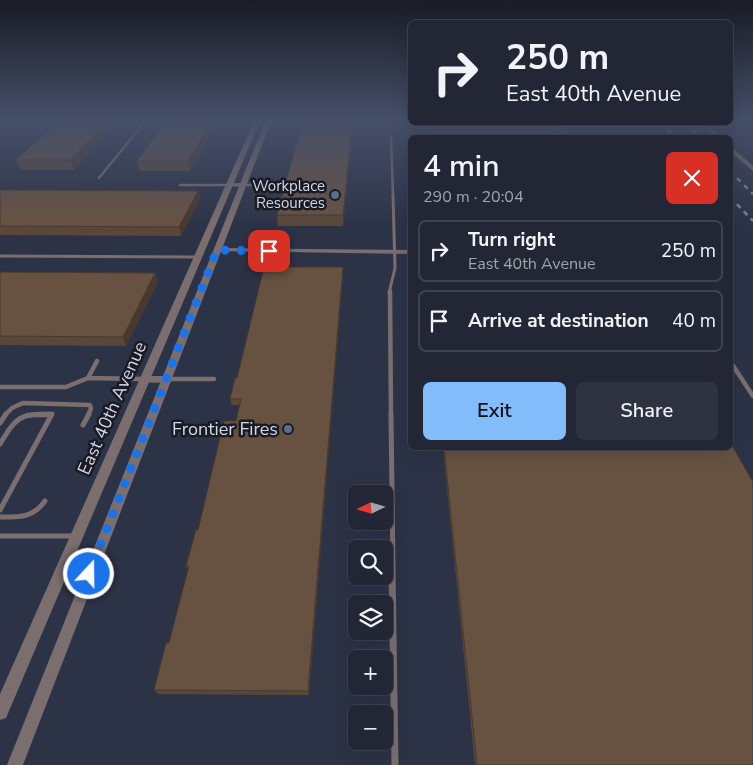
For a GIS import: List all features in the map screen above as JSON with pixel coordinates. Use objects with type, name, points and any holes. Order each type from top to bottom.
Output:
[{"type":"street","name":"East 40th Avenue","points":[[0,712],[243,155]]},
{"type":"street","name":"East 40th Avenue","points":[[15,765],[255,155]]},
{"type":"street","points":[[737,155],[753,169]]},
{"type":"street","points":[[230,185],[243,185]]},
{"type":"street","points":[[213,224],[210,243],[212,248],[217,250],[408,252]]},
{"type":"street","points":[[144,379],[166,379]]},
{"type":"lane","points":[[99,178],[118,155]]},
{"type":"lane","points":[[392,155],[395,271],[389,294],[395,765]]},
{"type":"lane","points":[[180,184],[230,185]]},
{"type":"lane","points":[[243,185],[274,185]]},
{"type":"lane","points":[[0,256],[198,257]]},
{"type":"lane","points":[[88,378],[97,361]]},
{"type":"lane","points":[[733,366],[753,396]]},
{"type":"lane","points":[[0,387],[66,387],[88,378],[144,379]]},
{"type":"lane","points":[[166,379],[214,379]]},
{"type":"lane","points":[[0,423],[8,411],[16,405],[23,403],[90,405],[91,409],[82,425]]},
{"type":"lane","points":[[0,444],[14,420],[21,415],[52,414],[0,510]]},
{"type":"lane","points":[[0,517],[34,515],[41,509],[45,501]]},
{"type":"lane","points":[[0,536],[76,536]]},
{"type":"building","points":[[22,155],[75,155],[70,160],[16,160]]},
{"type":"building","points":[[142,155],[192,155],[188,161],[137,161]]},
{"type":"building","points":[[293,155],[349,155],[343,215],[277,215]]},
{"type":"building","points":[[0,190],[198,191],[179,227],[0,226]]},
{"type":"building","points":[[264,267],[343,267],[308,691],[154,690],[166,643],[169,643],[189,566],[186,566],[196,530],[198,530],[224,421],[236,421],[241,399],[230,399],[235,378],[237,378]]},
{"type":"building","points":[[0,272],[155,273],[123,337],[0,336]]},
{"type":"building","points":[[733,447],[753,482],[753,765],[477,765],[444,450],[733,450]]},
{"type":"railway","points":[[733,174],[753,194]]},
{"type":"railway","points":[[733,200],[753,221]]},
{"type":"place","name":"Workplace Resources","points":[[335,195]]},
{"type":"place","name":"Frontier Fires","points":[[288,429]]},
{"type":"route","points":[[89,574],[217,250],[269,251]]}]
